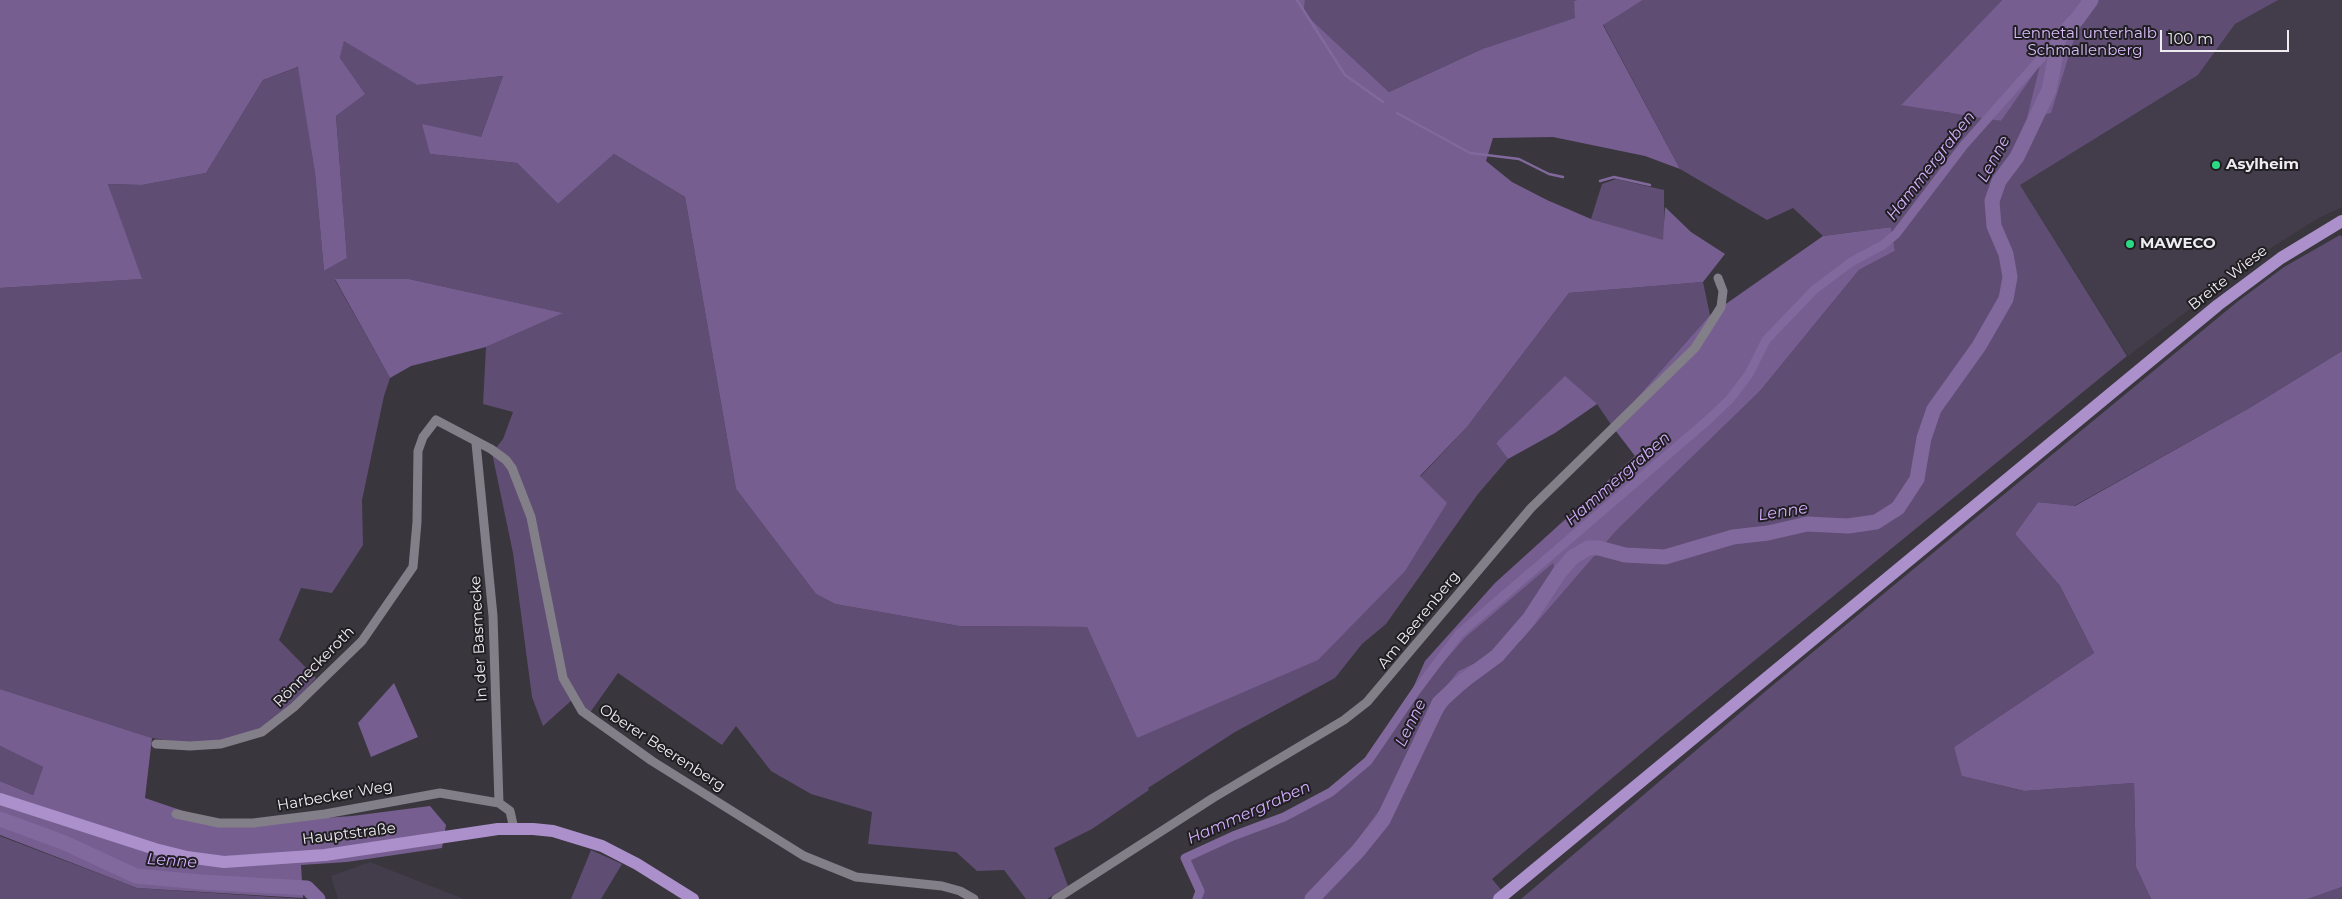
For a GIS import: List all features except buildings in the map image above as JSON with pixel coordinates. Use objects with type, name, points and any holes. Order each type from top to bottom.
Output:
[{"type":"main road","name":"Breite Wiese","points":[[1499,899],[2255,276],[2309,239],[2342,221]]},
{"type":"main road","name":"Hauptstraße","points":[[0,799],[155,849],[187,857],[224,862],[325,855],[514,828],[553,832],[602,846],[637,864],[693,899]]},
{"type":"street","name":"Am Beerenberg","points":[[1056,899],[1213,798],[1344,720],[1368,702],[1531,508],[1695,348],[1721,307],[1722,291],[1718,278]]},
{"type":"street","name":"Rönneckeroth","points":[[156,744],[205,746],[254,736],[281,719],[340,665],[362,641],[412,566],[417,522],[417,458],[423,437],[436,420],[476,443]]},
{"type":"street","name":"In der Basmecke","points":[[476,443],[493,616],[499,803]]},
{"type":"street","name":"Oberer Beerenberg","points":[[476,443],[500,456],[512,468],[531,518],[563,678],[582,711],[652,761],[804,856],[856,877],[942,886],[960,891],[974,899]]},
{"type":"street","name":"Harbecker Weg","points":[[176,814],[197,820],[238,824],[326,814],[440,793],[499,803]]},
{"type":"street","points":[[499,803],[510,811],[514,828]]},
{"type":"shaded area","points":[[0,0],[1305,0],[1304,13],[1389,92],[1482,49],[1575,18],[1574,1],[1643,0],[1603,25],[1680,169],[1645,156],[1553,137],[1493,138],[1486,161],[1512,182],[1547,200],[1591,219],[1663,240],[1665,207],[1691,232],[1725,254],[1703,282],[1569,293],[1467,427],[1420,476],[1447,503],[1405,571],[1318,660],[1137,738],[1087,627],[959,626],[835,604],[816,594],[736,489],[685,197],[614,154],[558,204],[517,163],[430,154],[422,124],[481,137],[503,76],[417,85],[344,41],[340,58],[365,94],[336,116],[347,258],[324,271],[315,173],[298,67],[263,80],[206,173],[142,185],[108,184],[142,279],[0,288]]},
{"type":"shaded area","points":[[2002,0],[2097,0],[2075,36],[2051,113],[2027,118],[2040,65],[2001,121],[1901,105]]},
{"type":"shaded area","points":[[2274,0],[2342,0],[2342,207],[2317,219],[2269,249],[2128,356],[2020,185],[2198,75],[2238,20]]},
{"type":"shaded area","points":[[1891,227],[1895,251],[1859,270],[1760,391],[1616,531],[1521,641],[1449,704],[1428,735],[1389,816],[1348,872],[1321,899],[1307,899],[1345,856],[1385,802],[1438,696],[1458,671],[1497,652],[1554,572],[1553,563],[1465,638],[1404,708],[1425,661],[1495,583],[1635,456],[1612,426],[1710,315],[1823,236]]},
{"type":"shaded area","points":[[335,279],[409,279],[563,313],[486,347],[411,366],[390,378]]},
{"type":"shaded area","points":[[2342,351],[2342,887],[2308,899],[2151,899],[2136,867],[2134,783],[2024,791],[1962,776],[1954,747],[2094,653],[2060,586],[2015,534],[2038,502],[2075,506],[2251,407]]},
{"type":"shaded area","points":[[1565,376],[1597,404],[1555,433],[1508,459],[1496,443]]},
{"type":"shaded area","points":[[394,683],[418,737],[371,757],[358,723]]},
{"type":"shaded area","points":[[0,689],[152,738],[145,798],[192,814],[238,824],[352,816],[430,806],[446,825],[442,848],[347,862],[301,865],[303,898],[137,888],[0,835],[0,781],[33,795],[43,767],[0,746]]},
{"type":"shaded area","points":[[370,862],[464,899],[338,899],[331,876]]},
{"type":"green space","points":[[1305,0],[1577,0],[1574,1],[1576,18],[1482,49],[1389,92],[1304,13]]},
{"type":"green space","name":"Lennetal unterhalb Schmallenberg","points":[[1643,0],[2002,0],[1902,104],[1950,113],[1969,101],[2064,0],[2278,0],[2235,24],[2198,75],[2020,185],[2127,356],[1661,737],[1492,879],[1509,899],[1321,899],[1348,872],[1389,816],[1428,735],[1449,704],[1521,641],[1616,531],[1760,391],[1859,270],[1895,251],[1891,227],[1823,236],[1793,208],[1767,220],[1680,169],[1603,24]],"holes":[[[2010,106],[2001,121],[1976,116]]]},
{"type":"green space","points":[[344,40],[417,85],[503,76],[481,137],[430,154],[517,163],[558,204],[614,154],[685,197],[736,489],[816,594],[835,604],[959,626],[1087,627],[1137,738],[1420,477],[1467,427],[1569,293],[1703,282],[1710,315],[1612,426],[1597,404],[1496,442],[1508,459],[1478,494],[1386,624],[1362,644],[1335,678],[1235,732],[1148,788],[1149,790],[1092,829],[1054,848],[1068,886],[1047,899],[1026,899],[1004,870],[977,871],[956,852],[868,844],[872,812],[811,794],[771,771],[736,726],[722,745],[618,673],[589,714],[572,700],[543,726],[532,697],[513,553],[492,453],[503,439],[513,412],[483,404],[486,347],[562,313],[409,279],[335,280],[390,378],[384,396],[362,500],[363,545],[332,593],[301,588],[279,640],[316,678],[292,706],[269,725],[223,742],[190,744],[152,738],[0,689],[0,288],[141,279],[108,184],[142,185],[206,173],[263,80],[299,67],[315,173],[324,271],[347,258],[336,116],[364,94],[340,58]]},
{"type":"green space","points":[[1616,179],[1664,190],[1664,241],[1591,219],[1602,184]]},
{"type":"green space","points":[[2340,235],[2342,237],[2342,351],[2251,407],[2074,506],[2038,502],[2015,534],[2060,586],[2094,653],[1954,747],[1963,776],[2023,791],[2134,783],[2136,867],[2151,899],[1521,899],[1767,690],[2237,302],[2284,267]]},
{"type":"green space","points":[[1553,562],[1554,572],[1497,652],[1458,671],[1438,696],[1385,802],[1345,856],[1307,899],[1197,899],[1200,891],[1185,858],[1233,836],[1284,817],[1331,792],[1352,776],[1368,761],[1404,708],[1465,638]]},
{"type":"green space","points":[[0,746],[43,767],[33,795],[0,781]]},
{"type":"green space","points":[[0,836],[137,888],[304,899],[0,899]]},
{"type":"green space","points":[[591,850],[622,864],[601,899],[571,899]]},
{"type":"green space","points":[[2342,887],[2342,899],[2308,899]]},
{"type":"waterway","points":[[1297,0],[1345,75],[1383,102]]},
{"type":"waterway","name":"Lenne","points":[[1312,899],[1358,851],[1383,820],[1439,703],[1459,684],[1497,656],[1529,619],[1559,573],[1573,557],[1588,548],[1599,548],[1625,555],[1665,557],[1733,537],[1768,533],[1807,524],[1848,526],[1876,522],[1898,508],[1917,479],[1924,438],[1934,409],[1979,346],[2006,299],[2010,277],[2006,254],[1994,226],[1992,201],[1999,181],[2017,157],[2049,90],[2059,38],[2078,18],[2091,0]]},
{"type":"waterway","name":"Hammergraben","points":[[1197,899],[1200,891],[1185,858],[1233,836],[1284,817],[1331,792],[1368,761],[1416,691],[1459,634],[1730,399],[1749,374],[1766,340],[1814,290],[1851,262],[1883,245],[1896,234],[1964,145],[2059,38]]},
{"type":"waterway","points":[[1397,113],[1470,153],[1519,159],[1549,174],[1563,177]]},
{"type":"waterway","points":[[1600,181],[1614,177],[1650,185]]},
{"type":"waterway","name":"Lenne","points":[[0,819],[65,843],[136,876],[307,888],[318,899]]},
{"type":"place","name":"Asylheim","points":[[2216,165]]},
{"type":"place","name":"MAWECO","points":[[2130,244]]}]
